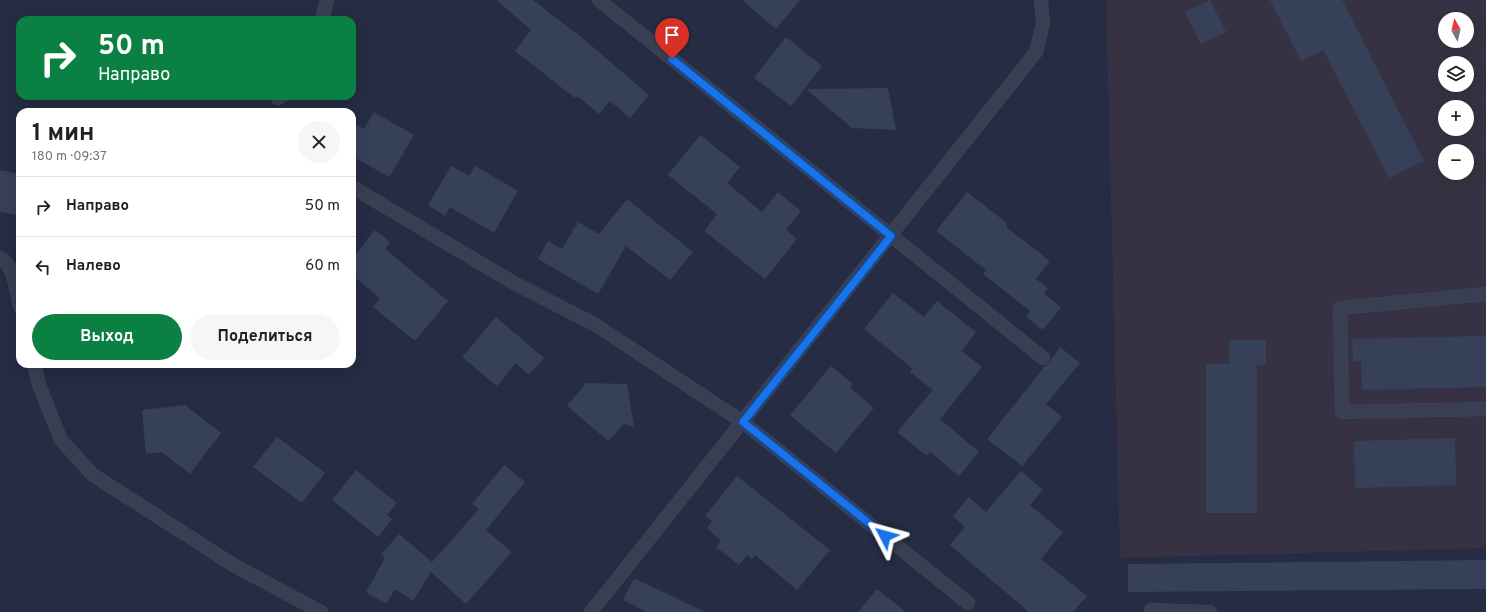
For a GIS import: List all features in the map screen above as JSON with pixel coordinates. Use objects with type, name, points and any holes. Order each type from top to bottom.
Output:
[{"type":"lane","points":[[323,16],[327,0]]},
{"type":"lane","points":[[599,0],[1043,358]]},
{"type":"lane","points":[[591,612],[1036,52],[1043,23],[1041,0]]},
{"type":"lane","points":[[356,189],[514,283],[594,324],[743,422],[968,603]]},
{"type":"lane","points":[[0,258],[4,260],[11,270],[16,291]]},
{"type":"lane","points":[[1486,294],[1340,308],[1342,412],[1486,410]]},
{"type":"lane","points":[[35,368],[39,385],[61,440],[93,475],[235,566],[321,612]]},
{"type":"lane","points":[[1151,612],[1151,610],[1210,612]]},
{"type":"shaded area","points":[[1106,0],[1486,0],[1486,548],[1120,558]]},
{"type":"building","points":[[496,0],[533,0],[586,41],[649,95],[630,118],[610,101],[599,114],[577,96],[575,98],[515,51],[531,30]]},
{"type":"building","points":[[742,0],[800,0],[776,29]]},
{"type":"building","points":[[1210,0],[1226,32],[1201,44],[1185,12]]},
{"type":"building","points":[[1270,0],[1342,0],[1424,161],[1389,178],[1323,50],[1301,61]]},
{"type":"building","points":[[786,37],[822,66],[791,106],[754,78]]},
{"type":"building","points":[[888,88],[896,130],[852,128],[806,89]]},
{"type":"building","points":[[374,112],[414,135],[389,177],[356,158],[356,124],[364,129]]},
{"type":"building","points":[[700,135],[740,167],[727,183],[762,212],[778,192],[801,211],[786,230],[797,239],[765,279],[704,231],[717,214],[668,175]]},
{"type":"building","points":[[451,166],[469,176],[475,166],[518,191],[494,233],[450,207],[445,216],[428,205]]},
{"type":"building","points":[[0,170],[16,173],[16,215],[0,212]]},
{"type":"building","points":[[967,192],[1008,224],[1006,227],[1050,261],[1036,279],[1048,288],[1044,294],[1061,307],[1043,330],[1026,317],[1030,311],[983,274],[986,270],[936,231]]},
{"type":"building","points":[[627,199],[693,252],[670,280],[626,246],[598,294],[538,259],[548,241],[562,249],[578,222],[599,234]]},
{"type":"building","points":[[375,230],[390,242],[385,249],[448,301],[415,341],[373,307],[380,298],[356,278],[356,254]]},
{"type":"building","points":[[893,293],[924,317],[937,301],[976,332],[962,351],[982,367],[940,419],[979,452],[959,476],[930,452],[927,456],[897,432],[933,390],[910,372],[912,368],[864,329]]},
{"type":"building","points":[[496,317],[544,358],[529,375],[516,363],[497,386],[462,357]]},
{"type":"building","points":[[1486,336],[1486,387],[1362,390],[1361,361],[1353,362],[1352,339]]},
{"type":"building","points":[[1229,340],[1266,340],[1266,365],[1257,365],[1257,513],[1206,513],[1206,364],[1229,364]]},
{"type":"building","points":[[1060,347],[1080,363],[1046,404],[1062,417],[1022,466],[987,439],[1045,366],[1049,363]]},
{"type":"building","points":[[831,366],[853,384],[850,388],[874,408],[836,453],[790,415]]},
{"type":"building","points":[[586,383],[627,384],[634,427],[624,424],[608,441],[567,406]]},
{"type":"building","points":[[185,405],[221,433],[190,474],[162,452],[146,454],[142,410]]},
{"type":"building","points":[[277,437],[325,473],[302,503],[253,467]]},
{"type":"building","points":[[1455,438],[1456,485],[1355,488],[1354,441]]},
{"type":"building","points":[[504,465],[525,482],[486,530],[512,552],[466,604],[431,572],[413,601],[395,589],[386,604],[366,592],[385,558],[381,554],[399,534],[432,562],[479,509],[472,504]]},
{"type":"building","points":[[356,470],[397,503],[387,515],[392,519],[378,537],[332,500]]},
{"type":"building","points":[[1021,471],[1043,490],[1030,505],[1063,532],[1041,559],[1087,596],[1073,612],[1029,612],[950,545],[965,527],[953,516],[969,497],[986,512]]},
{"type":"building","points":[[737,476],[830,550],[797,590],[755,555],[752,559],[747,555],[739,565],[716,547],[721,541],[707,528],[712,521],[705,516]]},
{"type":"building","points":[[1486,560],[1486,589],[1128,592],[1128,564]]},
{"type":"building","points":[[634,578],[705,612],[647,612],[623,600]]},
{"type":"building","points":[[877,589],[906,612],[858,612]]},
{"type":"route","points":[[672,59],[891,236],[743,422],[885,536]]}]
